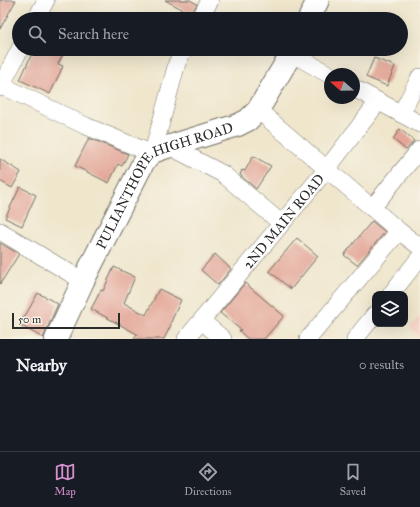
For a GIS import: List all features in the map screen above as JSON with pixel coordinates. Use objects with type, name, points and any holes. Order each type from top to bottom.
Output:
[{"type":"main road","points":[[312,12],[318,0]]},
{"type":"main road","name":"PULIANTHOPE HIGH ROAD","points":[[56,339],[83,281],[148,156],[161,149],[238,125],[248,120],[258,110],[289,56]]},
{"type":"street","points":[[40,12],[46,0]]},
{"type":"street","points":[[204,12],[210,0]]},
{"type":"street","points":[[16,56],[1,86],[86,126],[141,149],[150,152],[161,149],[223,174],[281,223]]},
{"type":"street","points":[[161,149],[181,56]]},
{"type":"street","points":[[300,56],[324,71]]},
{"type":"street","points":[[401,114],[420,77]]},
{"type":"street","points":[[360,92],[420,124]]},
{"type":"street","name":"2ND MAIN ROAD","points":[[186,339],[326,170],[378,102]]},
{"type":"street","points":[[258,110],[326,170],[420,247]]},
{"type":"street","points":[[372,208],[420,149]]},
{"type":"street","points":[[0,231],[83,281]]},
{"type":"street","points":[[308,339],[399,231]]},
{"type":"street","points":[[393,291],[420,257]]},
{"type":"street","points":[[355,339],[372,318]]},
{"type":"street","points":[[202,321],[223,339]]},
{"type":"shaded area","points":[[420,316],[420,338],[410,327]]},
{"type":"building","points":[[0,0],[16,0],[0,29]]},
{"type":"building","points":[[165,0],[190,0],[197,4],[192,12],[187,12]]},
{"type":"building","points":[[31,56],[62,56],[58,64],[63,66],[50,94],[20,80]]},
{"type":"building","points":[[374,58],[395,66],[387,86],[366,77]]},
{"type":"building","points":[[400,129],[414,141],[406,150],[393,139]]},
{"type":"building","points":[[89,138],[128,154],[122,166],[118,164],[109,183],[75,166]]},
{"type":"building","points":[[253,156],[271,166],[256,189],[240,175],[242,170],[245,171]]},
{"type":"building","points":[[0,159],[21,172],[12,188],[0,181]]},
{"type":"building","points":[[20,187],[36,195],[22,226],[5,218]]},
{"type":"building","points":[[372,221],[385,232],[357,265],[344,255]]},
{"type":"building","points":[[297,238],[318,256],[291,289],[269,271]]},
{"type":"building","points":[[0,243],[19,254],[0,284]]},
{"type":"building","points":[[215,254],[231,269],[218,285],[201,270]]},
{"type":"building","points":[[114,267],[135,277],[124,303],[146,315],[159,289],[181,300],[164,339],[134,339],[137,334],[91,309],[101,290],[103,291]]},
{"type":"building","points":[[245,283],[284,316],[264,339],[248,339],[239,331],[241,330],[220,313]]},
{"type":"building","points":[[38,293],[58,304],[43,338],[20,325]]}]
